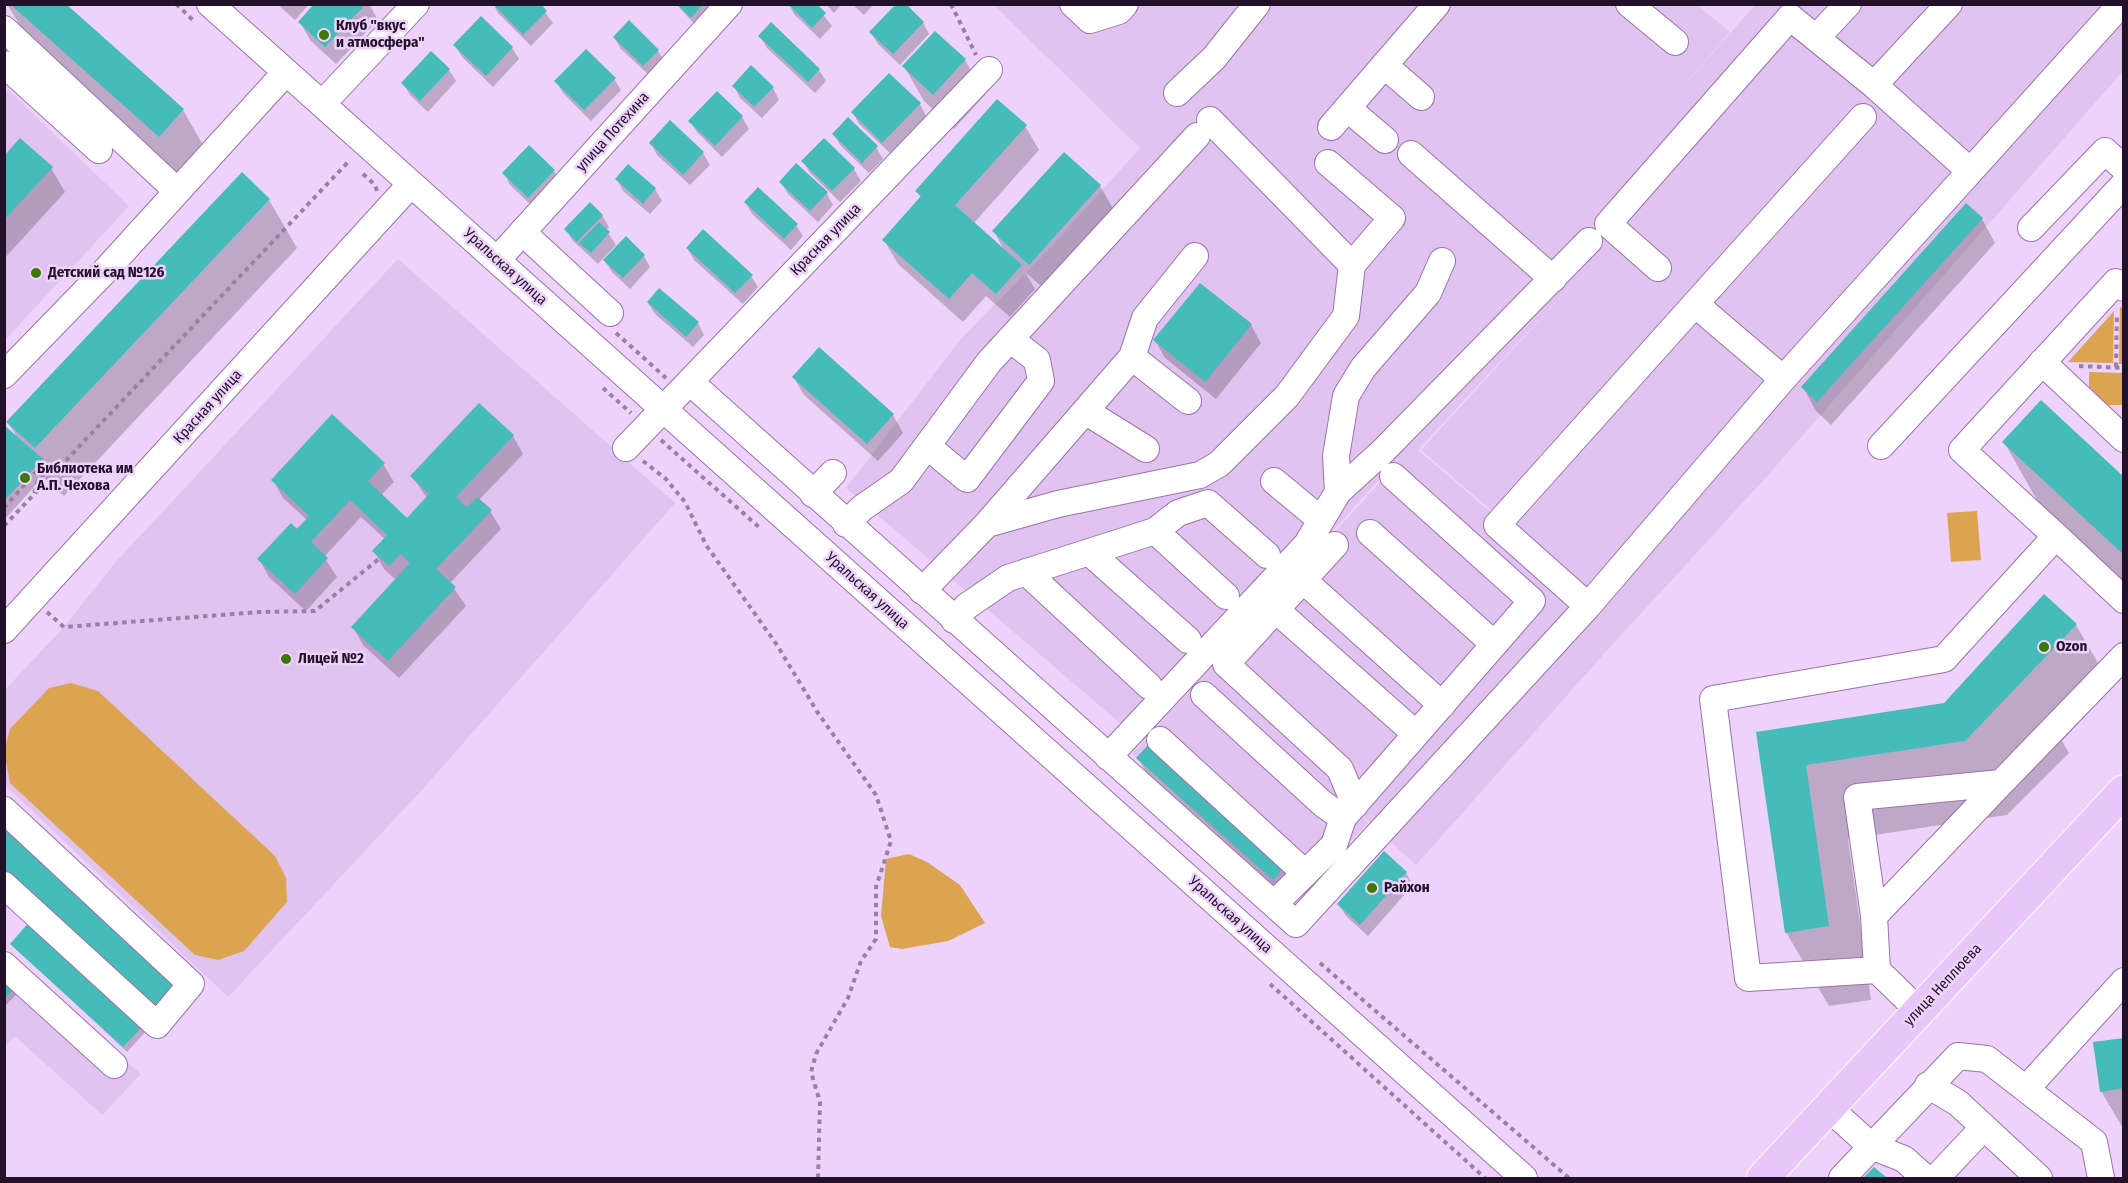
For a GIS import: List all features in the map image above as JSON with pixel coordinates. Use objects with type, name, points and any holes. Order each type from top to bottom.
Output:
[{"type":"main road","name":"улица Неплюева","points":[[1762,1179],[2124,791]]},
{"type":"street","name":"Уральская улица","points":[[210,4],[1524,1179]]},
{"type":"street","points":[[322,104],[416,4]]},
{"type":"street","name":"улица Потехина","points":[[497,260],[729,4]]},
{"type":"street","points":[[1073,4],[1090,20],[1119,11],[1125,4]]},
{"type":"street","points":[[1177,93],[1214,58],[1257,4]]},
{"type":"street","points":[[1385,140],[1339,117],[1437,4]]},
{"type":"street","points":[[1629,4],[1675,42]]},
{"type":"street","points":[[1816,38],[1848,4]]},
{"type":"street","points":[[1874,85],[1949,4]]},
{"type":"street","points":[[690,382],[846,524],[1296,924],[1588,606],[1783,379],[2121,4]]},
{"type":"street","points":[[1658,268],[1608,224],[1790,17],[1874,85],[1970,171]]},
{"type":"street","points":[[4,29],[100,150]]},
{"type":"street","points":[[4,64],[100,150],[176,190]]},
{"type":"street","name":"Красная улица","points":[[626,448],[690,382],[983,64]]},
{"type":"street","points":[[1384,65],[1421,97]]},
{"type":"street","points":[[4,375],[105,270],[286,72]]},
{"type":"street","points":[[1588,606],[1497,525],[1863,117]]},
{"type":"street","points":[[846,524],[862,508],[901,481],[990,362],[1204,128],[1352,265]]},
{"type":"street","points":[[2031,228],[2105,151],[2124,168]]},
{"type":"street","points":[[1411,154],[1553,279]]},
{"type":"street","points":[[987,524],[1058,504],[1200,475],[1219,464],[1287,396],[1346,316],[1352,265],[1392,218],[1328,164]]},
{"type":"street","name":"Красная улица","points":[[4,630],[411,184]]},
{"type":"street","points":[[1881,446],[2124,184]]},
{"type":"street","points":[[522,232],[610,313]]},
{"type":"street","points":[[1108,758],[1307,544],[1338,492],[1589,241]]},
{"type":"street","points":[[922,591],[987,524],[1132,357],[1145,318],[1195,256]]},
{"type":"street","points":[[1338,492],[1336,456],[1346,396],[1363,368],[1428,293],[1442,261]]},
{"type":"street","points":[[2120,288],[2042,362],[1962,450],[2124,600]]},
{"type":"street","points":[[1695,304],[1783,379]]},
{"type":"street","points":[[927,446],[967,479],[1041,381],[1037,360],[1010,339]]},
{"type":"street","points":[[1132,357],[1188,400]]},
{"type":"street","points":[[2042,362],[2124,439]]},
{"type":"street","points":[[1085,411],[1146,449]]},
{"type":"street","points":[[813,494],[833,473]]},
{"type":"street","points":[[1274,904],[1334,845],[1349,812],[1532,601],[1393,477]]},
{"type":"street","points":[[1274,481],[1321,520]]},
{"type":"street","points":[[954,620],[967,606],[1000,584],[1026,572],[1155,531],[1178,513],[1208,503],[1267,555]]},
{"type":"street","points":[[1155,531],[1226,596]]},
{"type":"street","points":[[1370,533],[1494,644]]},
{"type":"street","points":[[1877,970],[1748,978],[1713,699],[1944,658],[2056,536]]},
{"type":"street","points":[[1335,544],[1226,664],[1340,770],[1349,812]]},
{"type":"street","points":[[1089,552],[1188,640]]},
{"type":"street","points":[[1026,572],[1149,686]]},
{"type":"street","points":[[1304,580],[1442,705]]},
{"type":"street","points":[[1276,610],[1416,734]]},
{"type":"street","points":[[1874,916],[2124,656]]},
{"type":"street","points":[[1204,695],[1323,804],[1349,812]]},
{"type":"street","points":[[1160,740],[1305,873]]},
{"type":"street","points":[[1920,1011],[1877,970],[1874,916],[1857,797],[2001,783]]},
{"type":"street","points":[[4,810],[191,984],[157,1025],[4,885]]},
{"type":"street","points":[[4,964],[114,1065]]},
{"type":"street","points":[[2026,1089],[2124,981]]},
{"type":"street","points":[[1842,1179],[1928,1085],[1958,1056],[1987,1059],[2094,1142],[2101,1179]]},
{"type":"street","points":[[1928,1085],[1958,1103],[1984,1127],[2023,1173]]},
{"type":"street","points":[[1830,1108],[1871,1146],[1904,1159],[1925,1179]]},
{"type":"street","points":[[1936,1179],[1984,1127]]},
{"type":"path","points":[[951,4],[983,64]]},
{"type":"path","points":[[4,526],[349,160]]},
{"type":"path","points":[[2116,368],[2120,288]]},
{"type":"path","points":[[2074,366],[2124,368]]},
{"type":"path","points":[[626,448],[666,479],[684,502],[706,545],[777,645],[818,713],[876,795],[891,841],[876,886],[876,939],[861,961],[848,998],[816,1054],[811,1072],[820,1102],[818,1179]]},
{"type":"path","points":[[4,508],[43,464],[48,468],[37,482],[34,496]]},
{"type":"path","points":[[32,600],[64,627],[260,612],[315,611],[380,558]]},
{"type":"shaded area","points":[[994,5],[1697,5],[1730,32],[1650,124],[1755,5],[2123,5],[2123,71],[1768,475],[1601,657],[1416,865],[1357,811],[1368,823],[1292,902],[1132,754],[1395,466],[1475,540],[1497,515],[1421,450],[1589,266],[1418,450],[1495,516],[1475,538],[1394,463],[1142,742],[846,488],[961,339],[1048,250],[1140,148]]},
{"type":"shaded area","name":"Детский сад №126","points":[[8,90],[129,206],[5,340],[4,95]]},
{"type":"shaded area","name":"Лицей №2","points":[[398,259],[675,503],[420,792],[228,997],[5,785],[4,691],[64,627],[114,564]]},
{"type":"shaded area","points":[[2120,306],[2123,310],[2123,364],[2119,364]]},
{"type":"shaded area","points":[[2114,311],[2113,363],[2068,362]]},
{"type":"shaded area","points":[[2089,372],[2123,373],[2123,405],[2108,405],[2089,387]]},
{"type":"shaded area","points":[[1977,511],[1981,560],[1951,562],[1947,513]]},
{"type":"shaded area","points":[[71,683],[98,691],[275,856],[286,878],[287,902],[244,951],[218,960],[195,955],[10,783],[4,751],[10,729],[49,688]]},
{"type":"shaded area","points":[[909,854],[927,862],[960,885],[985,923],[948,941],[902,949],[890,947],[881,916],[886,859]]},
{"type":"shaded area","points":[[4,954],[52,999],[141,1074],[102,1115],[15,1036],[5,1046]]},
{"type":"building","points":[[10,4],[66,4],[184,109],[159,137]]},
{"type":"building","name":"Клуб \"вкус и атмосфера\"","points":[[314,4],[366,4],[325,47],[298,22]]},
{"type":"building","points":[[493,4],[541,4],[547,11],[523,35]]},
{"type":"building","points":[[677,4],[703,4],[691,18]]},
{"type":"building","points":[[788,4],[817,4],[826,13],[812,28]]},
{"type":"building","points":[[896,4],[906,4],[924,22],[893,54],[869,32]]},
{"type":"building","points":[[481,16],[513,47],[486,76],[453,45]]},
{"type":"building","points":[[629,20],[659,50],[643,66],[613,37]]},
{"type":"building","points":[[771,22],[820,69],[808,82],[758,36]]},
{"type":"building","points":[[935,31],[966,59],[933,95],[902,66]]},
{"type":"building","points":[[586,49],[616,78],[584,110],[554,81]]},
{"type":"building","points":[[431,51],[450,69],[420,101],[401,83]]},
{"type":"building","points":[[751,65],[774,87],[754,107],[732,86]]},
{"type":"building","points":[[889,73],[921,103],[882,143],[851,112]]},
{"type":"building","points":[[717,91],[743,116],[715,146],[688,121]]},
{"type":"building","points":[[997,99],[1027,125],[955,205],[1022,265],[996,294],[972,273],[949,299],[882,240],[921,196],[915,191]]},
{"type":"building","points":[[848,117],[878,146],[862,163],[832,134]]},
{"type":"building","points":[[670,120],[704,152],[683,175],[649,143]]},
{"type":"building","points":[[20,138],[53,167],[4,220],[4,156]]},
{"type":"building","points":[[824,138],[855,168],[832,191],[801,161]]},
{"type":"building","points":[[529,145],[555,170],[528,198],[502,173]]},
{"type":"building","points":[[1064,152],[1101,185],[1029,265],[992,231]]},
{"type":"building","points":[[796,163],[828,192],[810,211],[779,182]]},
{"type":"building","points":[[628,164],[656,188],[643,204],[615,179]]},
{"type":"building","points":[[242,172],[270,199],[35,448],[6,422]]},
{"type":"building","points":[[758,187],[798,224],[784,239],[744,202]]},
{"type":"building","points":[[590,202],[603,215],[577,242],[564,229]]},
{"type":"building","points":[[1966,203],[1983,218],[1817,402],[1801,387]]},
{"type":"building","points":[[599,222],[610,232],[591,253],[579,243]]},
{"type":"building","points":[[703,229],[753,275],[735,293],[686,248]]},
{"type":"building","points":[[626,236],[645,255],[623,278],[603,260]]},
{"type":"building","points":[[1200,283],[1252,324],[1205,382],[1153,340]]},
{"type":"building","points":[[659,288],[699,322],[686,337],[647,302]]},
{"type":"building","points":[[819,347],[894,414],[867,444],[792,377]]},
{"type":"building","points":[[2041,400],[2124,477],[2124,555],[2002,442]]},
{"type":"building","points":[[479,403],[514,435],[456,497],[467,507],[477,497],[492,510],[436,569],[456,587],[388,661],[351,627],[410,563],[401,554],[389,566],[372,551],[387,535],[350,500],[311,542],[328,558],[295,594],[257,559],[291,523],[297,529],[309,516],[271,480],[332,414],[385,463],[368,481],[407,518],[429,494],[410,476]]},
{"type":"building","points":[[4,425],[43,459],[4,501]]},
{"type":"building","points":[[2044,594],[2077,624],[1965,741],[1806,765],[1829,926],[1785,933],[1756,732],[1944,703]]},
{"type":"building","points":[[1148,745],[1285,867],[1273,880],[1136,758]]},
{"type":"building","points":[[4,818],[178,981],[151,1010],[4,872]]},
{"type":"building","name":"Райхон","points":[[1384,851],[1407,872],[1360,925],[1337,904]]},
{"type":"building","points":[[31,920],[145,1024],[123,1047],[10,944]]},
{"type":"building","points":[[4,978],[15,988],[4,999]]},
{"type":"building","points":[[2124,1038],[2124,1088],[2100,1092],[2093,1042]]},
{"type":"building","points":[[1874,1167],[1887,1178],[1863,1178]]},
{"type":"place","name":"Клуб \"вкус и атмосфера\"","points":[[324,35]]},
{"type":"place","name":"Детский сад №126","points":[[36,273]]},
{"type":"place","name":"Библиотека им А.П. Чехова","points":[[25,478]]},
{"type":"place","name":"Ozon","points":[[2044,647]]},
{"type":"place","name":"Лицей №2","points":[[286,659]]},
{"type":"place","name":"Райхон","points":[[1372,888]]}]
